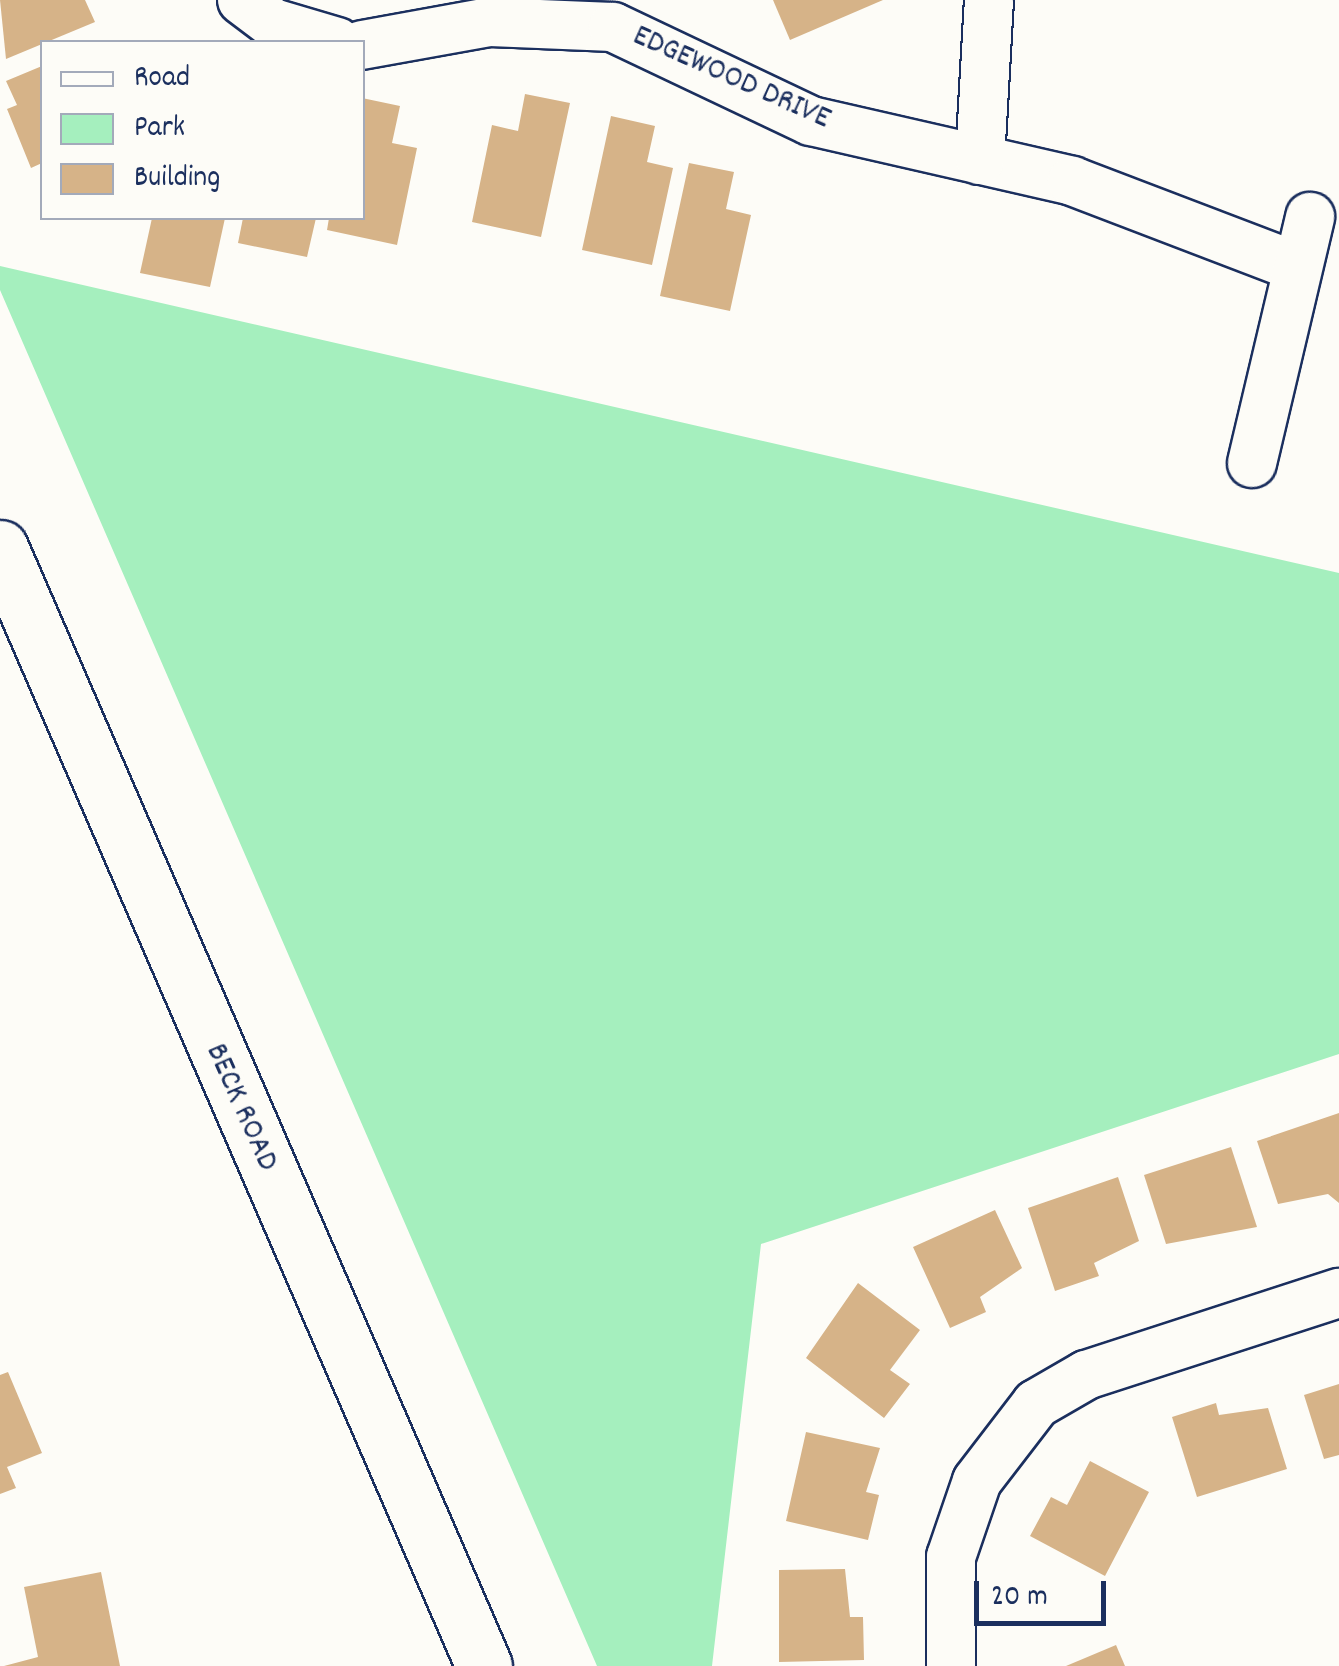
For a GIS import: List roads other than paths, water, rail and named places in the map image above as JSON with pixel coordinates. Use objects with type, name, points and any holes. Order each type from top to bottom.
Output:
[{"type":"main road","name":"BECK ROAD","points":[[0,548],[484,1666]]},
{"type":"street","points":[[242,0],[273,24],[330,40]]},
{"type":"street","points":[[980,160],[989,0]]},
{"type":"street","name":"EDGEWOOD DRIVE","points":[[365,44],[506,21],[613,27],[811,121],[1072,181],[1297,267]]},
{"type":"street","points":[[1252,463],[1310,217]]},
{"type":"street","points":[[951,1666],[951,1557],[977,1481],[1036,1404],[1086,1375],[1339,1293]]}]
